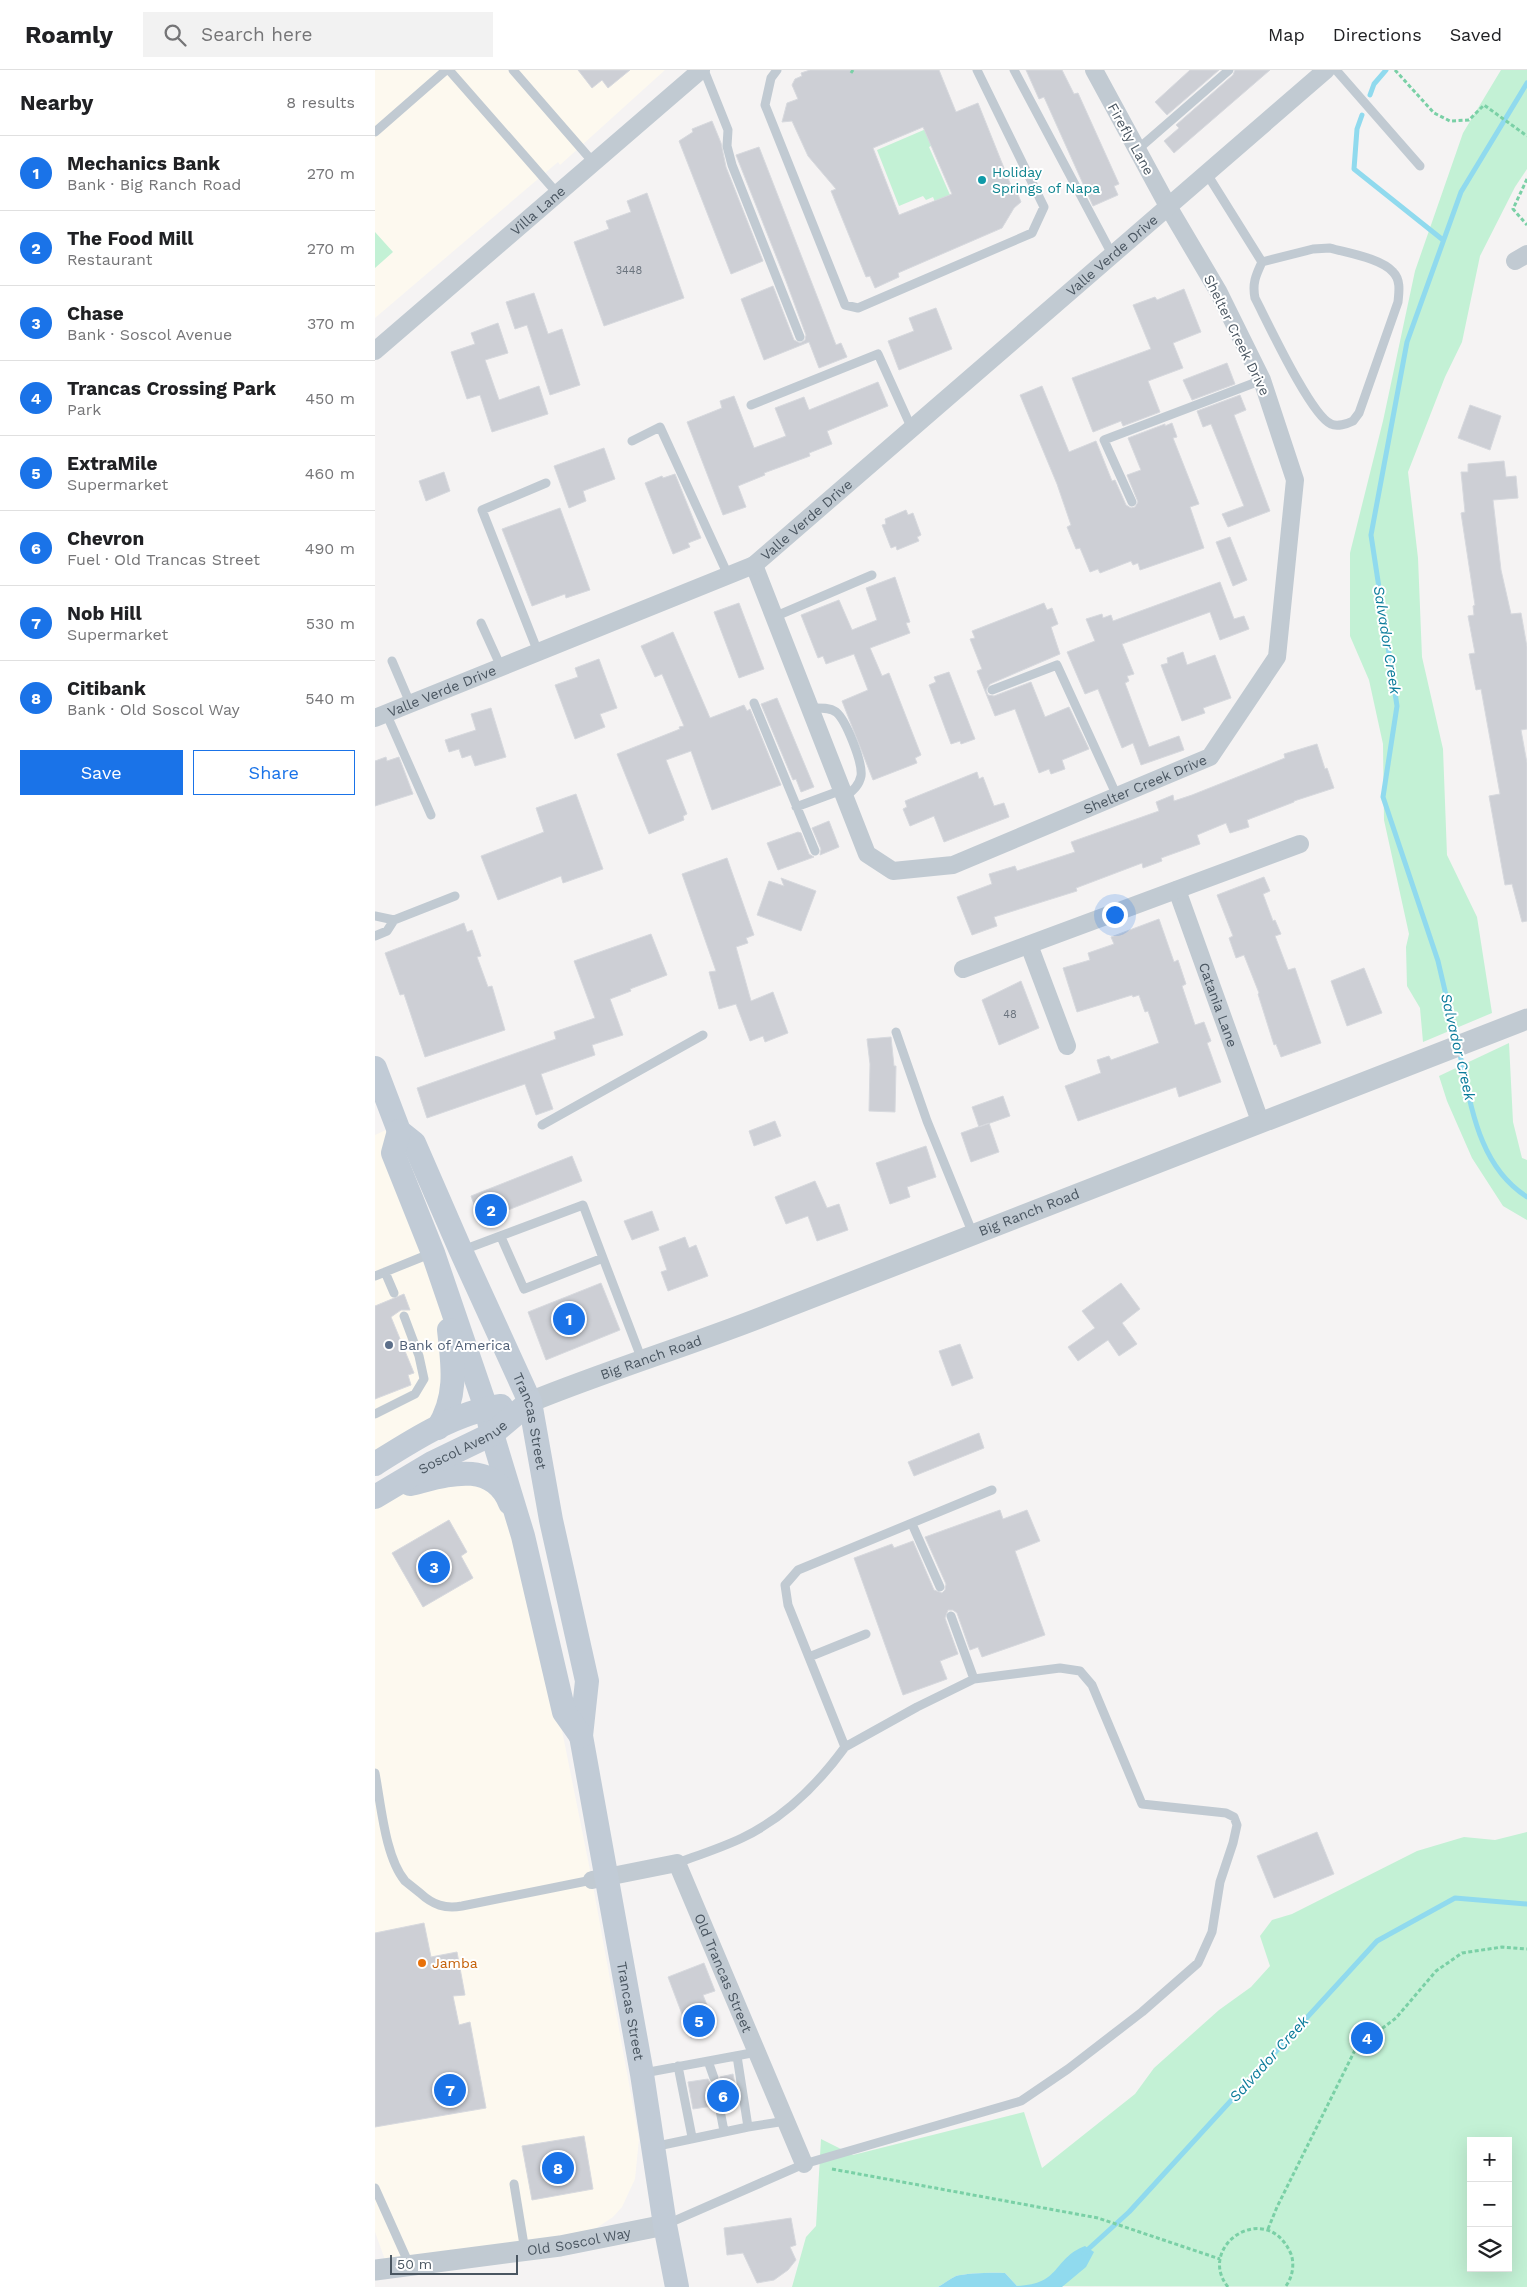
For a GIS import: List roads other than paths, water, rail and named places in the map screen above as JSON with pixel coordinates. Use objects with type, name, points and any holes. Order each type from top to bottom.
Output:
[{"type":"main road","name":"Trancas Street","points":[[375,1068],[385,1102],[399,1131],[414,1143],[530,1402],[551,1520],[587,1681],[581,1736],[599,1878],[642,2074],[665,2225],[677,2287]]},
{"type":"main road","name":"Trancas Street","points":[[399,1131],[393,1153],[433,1253],[486,1408],[523,1536],[564,1712],[581,1736]]},
{"type":"main road","points":[[433,1253],[447,1304],[454,1377],[450,1404],[438,1428]]},
{"type":"main road","name":"Soscol Avenue","points":[[375,1464],[438,1428],[486,1408],[530,1402]]},
{"type":"main road","name":"Soscol Avenue","points":[[381,1493],[438,1459],[492,1434],[530,1402]]},
{"type":"main road","points":[[381,1493],[461,1472],[481,1475],[494,1483],[507,1495],[523,1536]]},
{"type":"street","name":"Villa Lane","points":[[375,351],[557,192],[702,70]]},
{"type":"street","name":"Firefly Lane","points":[[1093,70],[1169,208]]},
{"type":"street","name":"Valle Verde Drive","points":[[381,715],[754,565],[1169,208],[1326,70]]},
{"type":"street","name":"Shelter Creek Drive","points":[[754,565],[867,854],[893,871],[953,865],[1210,757],[1277,657],[1295,480],[1262,380],[1218,291],[1169,208]]},
{"type":"street","points":[[963,970],[1300,844]]},
{"type":"street","name":"Catania Lane","points":[[1177,890],[1260,1121]]},
{"type":"street","points":[[1029,945],[1067,1046]]},
{"type":"street","name":"Big Ranch Road","points":[[530,1402],[580,1382],[742,1324],[1260,1121],[1527,1019]]},
{"type":"street","points":[[599,1878],[677,1863]]},
{"type":"street","name":"Old Trancas Street","points":[[677,1863],[804,2164]]},
{"type":"street","name":"Old Soscol Way","points":[[375,2270],[560,2246],[665,2225]]},
{"type":"lane","points":[[375,132],[448,70],[557,192]]},
{"type":"lane","points":[[513,70],[593,162]]},
{"type":"lane","points":[[702,70],[728,130],[727,146],[732,165],[800,337]]},
{"type":"lane","points":[[777,70],[771,78],[765,105],[845,305],[858,308],[1032,232],[1044,207],[977,70]]},
{"type":"lane","points":[[1014,70],[1113,256]]},
{"type":"lane","points":[[1137,150],[1229,70]]},
{"type":"lane","points":[[1336,70],[1420,166]]},
{"type":"lane","points":[[1207,174],[1262,262]]},
{"type":"lane","points":[[1330,248],[1373,260],[1393,271],[1400,289],[1398,302],[1359,412],[1353,421],[1346,424],[1331,425],[1311,403],[1255,298],[1254,280],[1262,262],[1313,249],[1330,248]]},
{"type":"lane","points":[[751,405],[878,354],[912,429]]},
{"type":"lane","points":[[1131,502],[1104,440],[1262,380]]},
{"type":"lane","points":[[632,441],[660,427],[729,575]]},
{"type":"lane","points":[[538,652],[482,510],[546,483]]},
{"type":"lane","points":[[774,617],[872,575]]},
{"type":"lane","points":[[481,623],[501,667]]},
{"type":"lane","points":[[392,661],[409,704]]},
{"type":"lane","points":[[992,690],[1057,665],[1117,796]]},
{"type":"lane","points":[[754,703],[815,851]]},
{"type":"lane","points":[[797,807],[843,793],[858,784],[861,774],[860,762],[843,719],[834,710],[810,708]]},
{"type":"lane","points":[[381,715],[431,815]]},
{"type":"lane","points":[[375,916],[394,920],[455,896]]},
{"type":"lane","points":[[375,936],[387,931],[394,920]]},
{"type":"lane","points":[[896,1032],[927,1121],[973,1234]]},
{"type":"lane","points":[[542,1125],[703,1035]]},
{"type":"lane","points":[[461,1251],[583,1205],[641,1360]]},
{"type":"lane","points":[[501,1237],[524,1289],[603,1258]]},
{"type":"lane","points":[[375,1276],[433,1253]]},
{"type":"lane","points":[[385,1272],[394,1293]]},
{"type":"lane","points":[[375,1414],[415,1394],[424,1378],[419,1356],[404,1316]]},
{"type":"lane","points":[[845,1747],[788,1605],[785,1584],[797,1570],[992,1490]]},
{"type":"lane","points":[[913,1524],[940,1587]]},
{"type":"lane","points":[[951,1616],[974,1679]]},
{"type":"lane","points":[[809,1657],[866,1634]]},
{"type":"lane","points":[[665,2225],[804,2164],[1021,2101],[1143,2012],[1199,1964],[1212,1932],[1220,1882],[1237,1825],[1234,1817],[1226,1813],[1142,1804],[1092,1685],[1080,1671],[1060,1668],[974,1679],[917,1707],[845,1747],[824,1776],[783,1813],[743,1838],[677,1863]]},
{"type":"lane","points":[[375,1774],[394,1859],[404,1880],[424,1897],[439,1906],[450,1908],[462,1906],[599,1878]]},
{"type":"lane","points":[[642,2074],[757,2052]]},
{"type":"lane","points":[[737,2056],[748,2127]]},
{"type":"lane","points":[[709,2061],[714,2078]]},
{"type":"lane","points":[[677,2066],[693,2137]]},
{"type":"lane","points":[[719,2105],[724,2131]]},
{"type":"lane","points":[[653,2147],[693,2137],[785,2121]]},
{"type":"lane","points":[[514,2184],[525,2251]]},
{"type":"lane","points":[[375,2188],[409,2265]]},
{"type":"water","points":[[1085,2246],[1094,2252],[1086,2267],[1062,2287],[938,2287],[956,2276],[966,2274],[1005,2273],[1017,2286],[1042,2281],[1050,2276],[1074,2251]]},
{"type":"waterway","points":[[1370,95],[1374,84],[1386,70]]},
{"type":"waterway","name":"Salvador Creek","points":[[1457,1042],[1438,961],[1383,797],[1397,706],[1371,535],[1407,342],[1461,192],[1527,83]]},
{"type":"waterway","points":[[1362,115],[1357,129],[1354,169],[1443,240]]},
{"type":"waterway","name":"Salvador Creek","points":[[1459,1050],[1473,1111],[1487,1150],[1497,1168],[1510,1184],[1527,1197]]},
{"type":"waterway","name":"Salvador Creek","points":[[1084,2253],[1129,2212],[1377,1941],[1455,1898],[1527,1904]]},
{"type":"place","name":"Holiday Springs of Napa","points":[[982,180]]},
{"type":"place","name":"The Food Mill","points":[[491,1210]]},
{"type":"place","name":"Mechanics Bank","points":[[569,1319]]},
{"type":"place","name":"Bank of America","points":[[389,1345]]},
{"type":"place","name":"Chase","points":[[434,1567]]},
{"type":"place","name":"Jamba","points":[[422,1963]]},
{"type":"place","name":"ExtraMile","points":[[699,2021]]},
{"type":"place","name":"Trancas Crossing Park","points":[[1367,2038]]},
{"type":"place","name":"Nob Hill","points":[[450,2090]]},
{"type":"place","name":"Chevron","points":[[723,2096]]},
{"type":"place","name":"Citibank","points":[[558,2168]]}]
